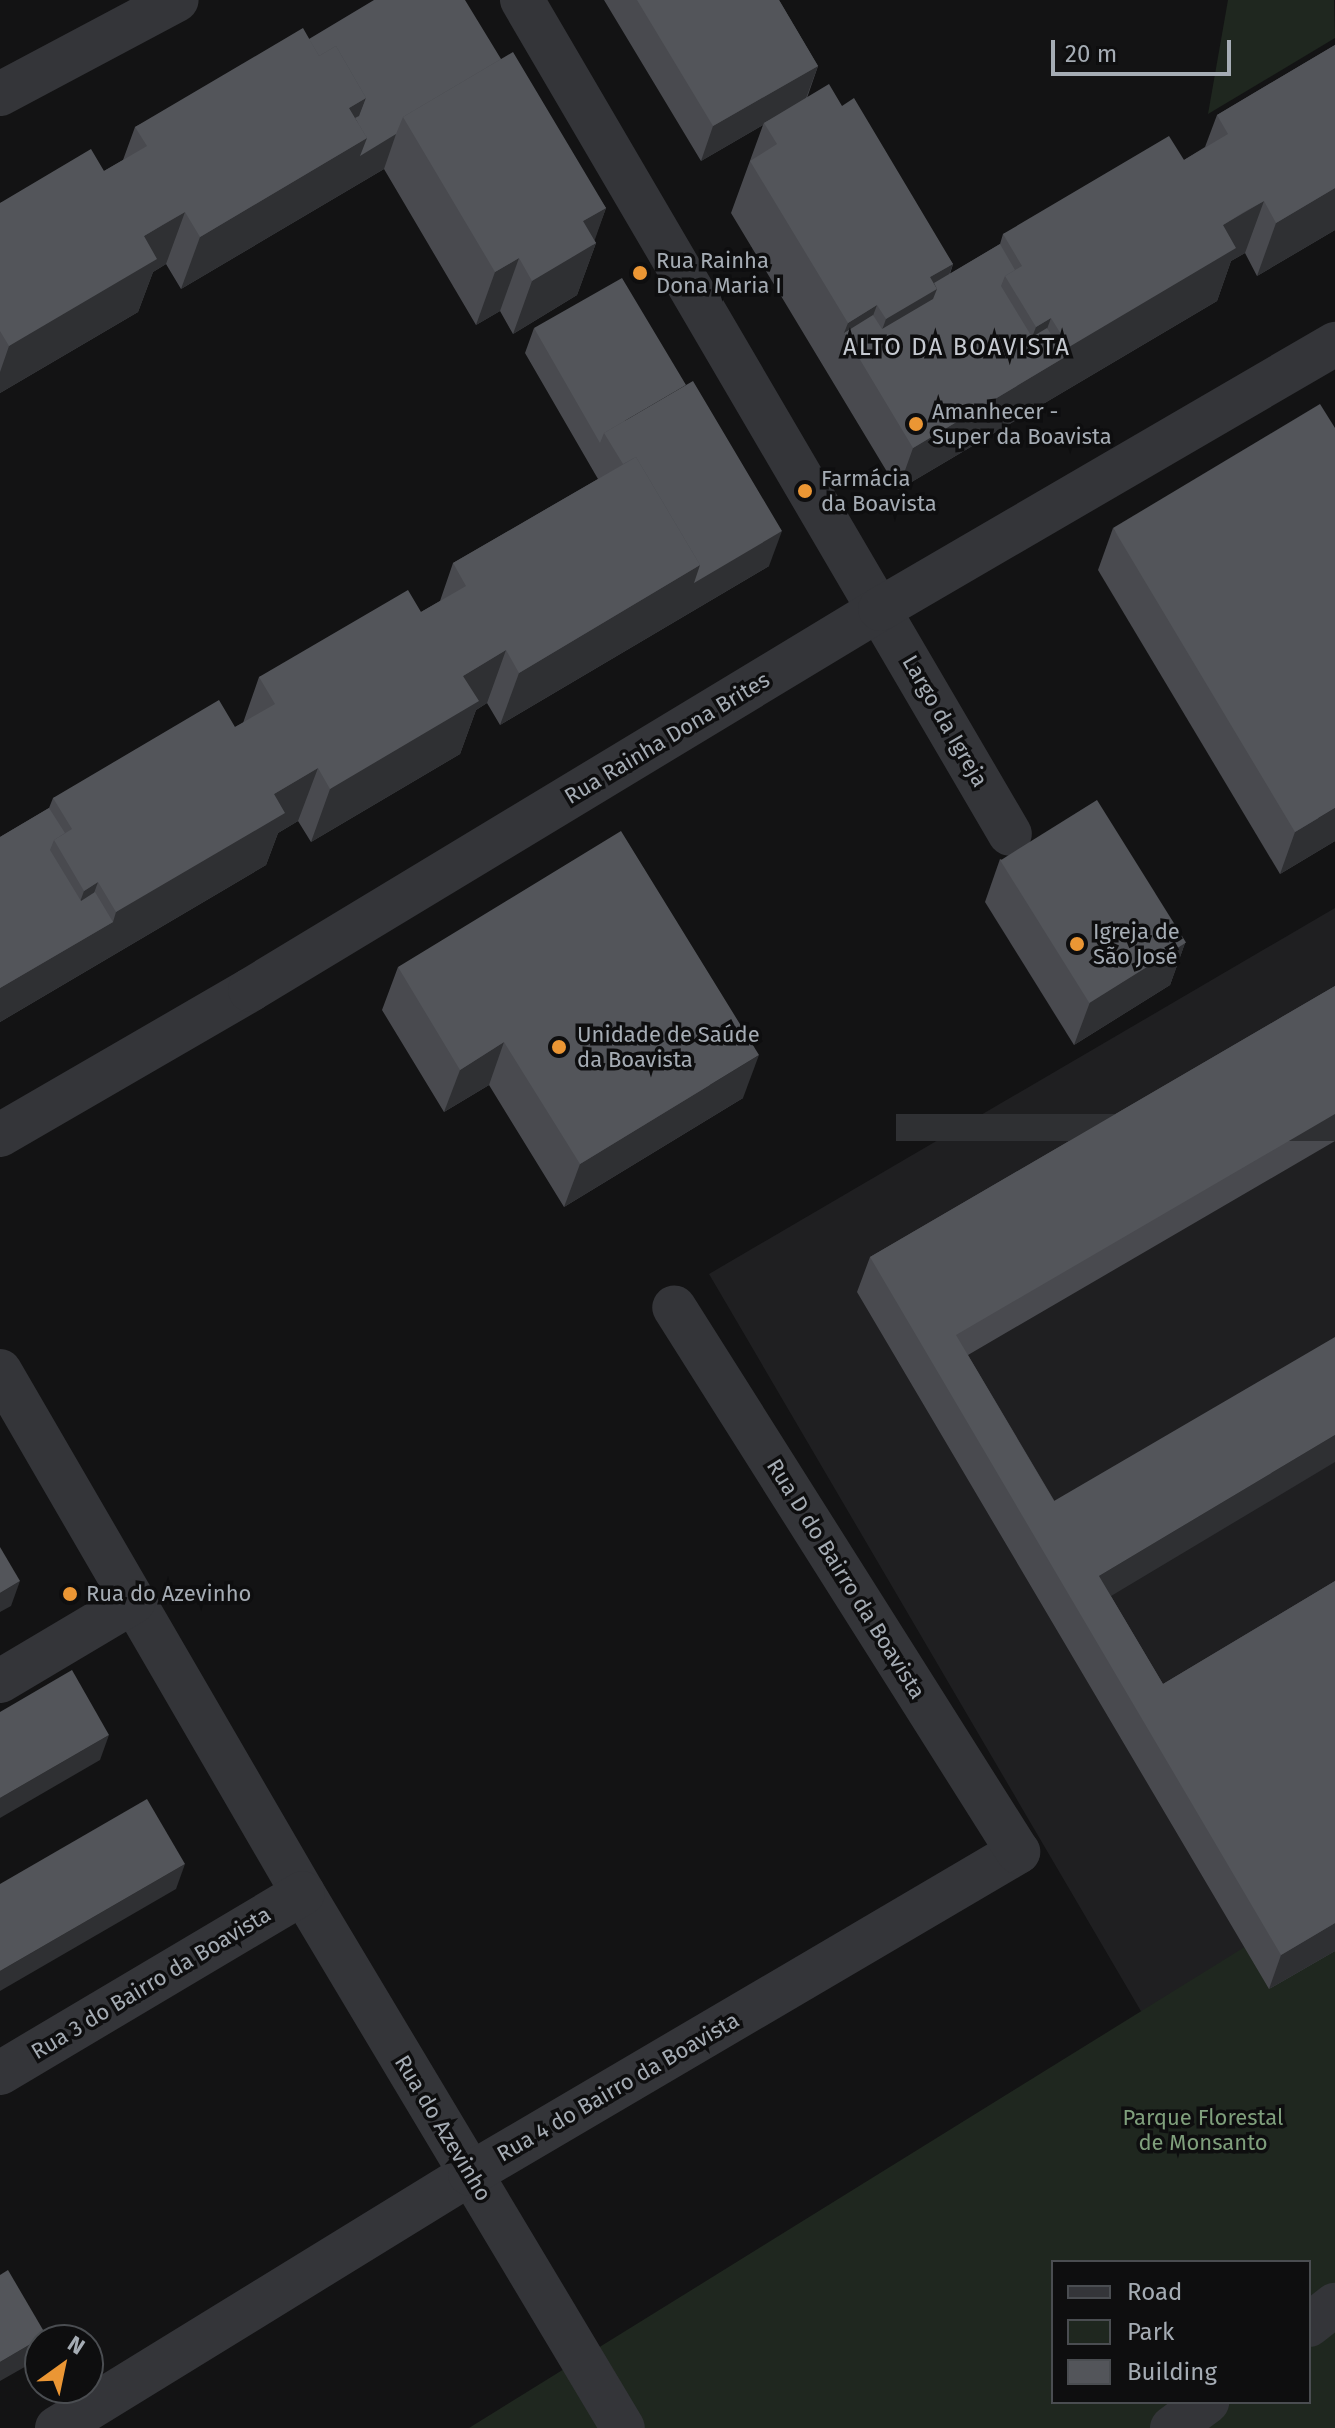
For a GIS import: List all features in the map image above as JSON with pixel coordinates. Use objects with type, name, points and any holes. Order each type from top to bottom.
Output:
[{"type":"street","points":[[0,94],[177,0]]},
{"type":"street","points":[[522,0],[880,609]]},
{"type":"street","name":"Rua Rainha Dona Brites","points":[[0,1135],[250,990],[880,609],[1335,344]]},
{"type":"street","name":"Largo da Igreja","points":[[880,609],[1010,834]]},
{"type":"street","name":"Rua D do Bairro da Boavista","points":[[674,1307],[1018,1852]]},
{"type":"street","name":"Rua do Azevinho","points":[[0,1371],[303,1893],[623,2428]]},
{"type":"street","points":[[0,1681],[133,1602]]},
{"type":"street","name":"Rua 4 do Bairro da Boavista","points":[[57,2428],[470,2174],[1018,1852]]},
{"type":"street","name":"Rua 3 do Bairro da Boavista","points":[[0,2073],[303,1893]]},
{"type":"street","points":[[1311,2323],[1335,2305]]},
{"type":"street","points":[[1172,2428],[1204,2404]]},
{"type":"shaded area","points":[[1335,908],[1335,1959],[1169,2059],[709,1274]]},
{"type":"green space","points":[[1228,0],[1334,0],[1335,38],[1208,114]]},
{"type":"green space","name":"Parque Florestal de Monsanto","points":[[1335,1891],[1335,2428],[469,2428]]},
{"type":"building","points":[[374,0],[465,0],[501,59],[403,117],[396,134],[360,156],[367,138],[355,118],[359,116],[366,98],[336,46],[319,56],[309,39]]},
{"type":"building","points":[[637,0],[779,0],[818,66],[713,126]]},
{"type":"building","points":[[303,28],[319,56],[336,46],[366,98],[349,108],[367,138],[200,237],[185,212],[164,224],[144,236],[157,259],[9,346],[0,331],[0,203],[91,149],[104,171],[147,146],[135,127]]},
{"type":"building","points":[[1335,45],[1335,188],[1276,223],[1264,201],[1244,212],[1223,225],[1236,248],[1069,347],[1051,318],[1036,327],[1005,276],[1022,266],[1003,234],[1169,136],[1184,160],[1228,134],[1217,115]]},
{"type":"building","points":[[513,52],[606,208],[583,221],[596,243],[532,281],[519,258],[495,272],[403,117]]},
{"type":"building","points":[[829,84],[842,106],[854,98],[953,264],[930,277],[937,289],[886,319],[877,305],[848,323],[750,161],[777,144],[764,123]]},
{"type":"building","points":[[1000,244],[1015,270],[1005,276],[1001,286],[1032,337],[1047,328],[1065,357],[913,448],[844,333],[873,315],[882,329],[933,299],[937,289],[934,283]]},
{"type":"building","points":[[622,278],[686,385],[604,433],[600,443],[534,328]]},
{"type":"building","points":[[693,381],[782,531],[694,583],[700,565],[636,457],[623,464],[604,433]]},
{"type":"building","points":[[1320,404],[1335,428],[1335,808],[1295,832],[1113,528]]},
{"type":"building","points":[[636,457],[700,565],[519,673],[506,650],[463,676],[479,701],[330,789],[318,768],[274,794],[285,813],[116,912],[98,882],[84,891],[54,840],[72,829],[53,798],[219,700],[235,727],[275,704],[259,677],[408,590],[421,612],[466,586],[453,563]]},
{"type":"building","points":[[1097,800],[1186,942],[1089,1003],[1000,860]]},
{"type":"building","points":[[49,808],[65,833],[54,840],[50,850],[81,901],[95,892],[113,922],[0,988],[0,837]]},
{"type":"building","name":"Unidade de Saúde da Boavista","points":[[621,831],[759,1055],[580,1164],[504,1042],[460,1070],[398,967]]},
{"type":"building","points":[[1335,986],[1335,1114],[956,1335],[1054,1501],[1335,1337],[1335,1435],[1099,1576],[1163,1684],[1335,1581],[1335,1923],[1281,1955],[870,1257]]},
{"type":"building","points":[[0,1547],[20,1581],[0,1593]]},
{"type":"building","points":[[72,1670],[109,1735],[0,1798],[0,1712]]},
{"type":"building","points":[[147,1799],[185,1864],[0,1971],[0,1884]]},
{"type":"building","points":[[8,2270],[40,2324],[24,2324],[24,2348],[0,2362],[0,2275]]},
{"type":"place","name":"Rua Rainha Dona Maria I","points":[[640,273]]},
{"type":"place","name":"Amanhecer - Super da Boavista","points":[[916,424]]},
{"type":"place","name":"Farmácia da Boavista","points":[[805,491]]},
{"type":"place","name":"Igreja de São José","points":[[1077,944]]},
{"type":"place","name":"Unidade de Saúde da Boavista","points":[[559,1047]]},
{"type":"place","name":"Rua do Azevinho","points":[[70,1594]]},
{"type":"district","name":"ALTO DA BOAVISTA","points":[[957,348]]}]
